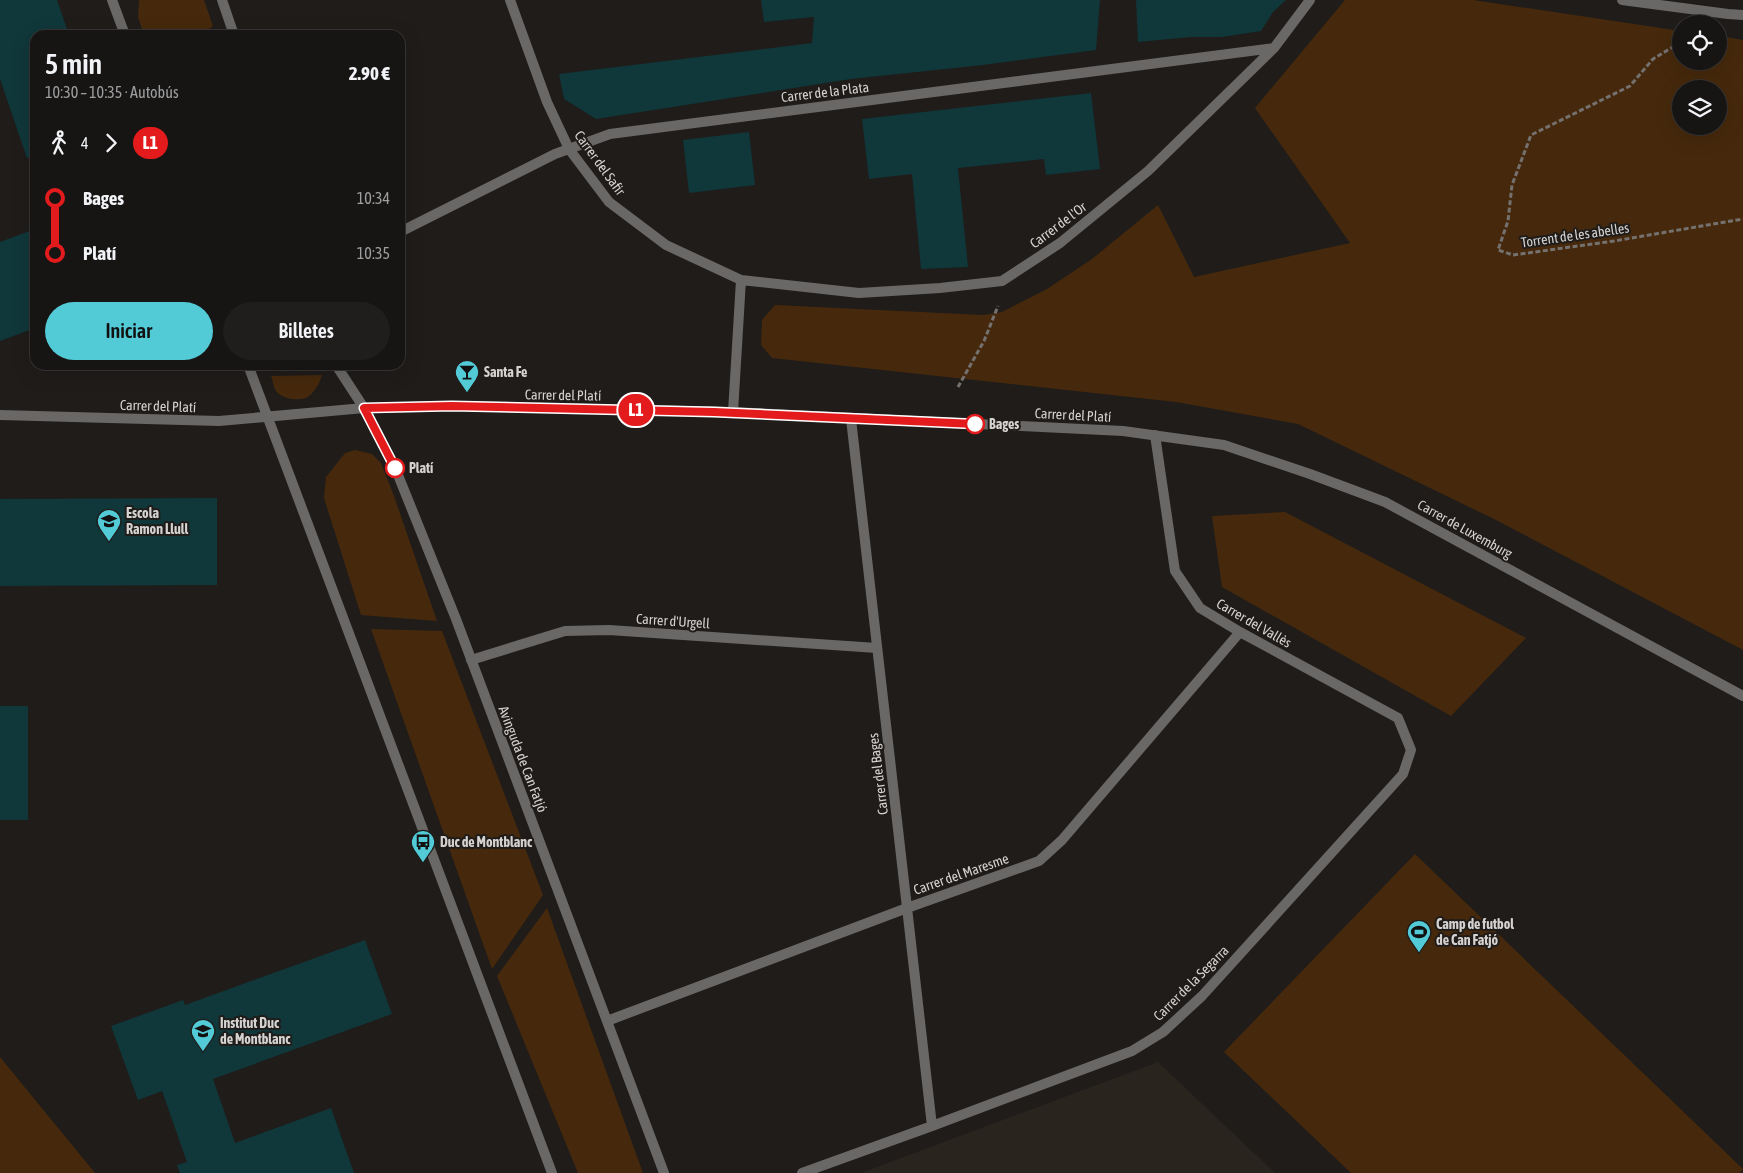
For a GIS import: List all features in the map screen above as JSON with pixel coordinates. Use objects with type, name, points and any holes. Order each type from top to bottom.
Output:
[{"type":"street","points":[[112,0],[123,30]]},
{"type":"street","points":[[222,0],[232,30]]},
{"type":"street","name":"Carrer del Safir","points":[[510,0],[547,102],[570,149],[609,202],[666,245],[741,280]]},
{"type":"street","name":"Carrer de l'Or","points":[[741,280],[859,293],[940,288],[1002,281],[1060,243],[1148,172],[1274,48],[1310,0]]},
{"type":"street","points":[[1622,0],[1743,15]]},
{"type":"street","name":"Carrer de la Plata","points":[[405,229],[555,154],[610,134],[1274,48]]},
{"type":"street","points":[[732,412],[741,280]]},
{"type":"street","points":[[250,370],[552,1173]]},
{"type":"street","name":"Avinguda de Can Fatjó","points":[[339,370],[364,408],[394,466],[471,660],[664,1173]]},
{"type":"street","name":"Carrer del Platí","points":[[0,415],[219,421],[364,408],[452,406],[732,412],[1123,431],[1155,435]]},
{"type":"street","name":"Carrer del Bages","points":[[851,419],[932,1126]]},
{"type":"street","name":"Carrer del Vallès","points":[[1155,435],[1175,571],[1200,608],[1240,632],[1398,718],[1411,750]]},
{"type":"street","name":"Carrer de Luxemburg","points":[[1155,435],[1224,445],[1385,502],[1743,696]]},
{"type":"street","name":"Carrer d'Urgell","points":[[471,660],[565,631],[609,630],[878,648]]},
{"type":"street","name":"Carrer del Maresme","points":[[607,1021],[907,908],[1039,861],[1062,840],[1240,632]]},
{"type":"street","name":"Carrer de la Segarra","points":[[802,1173],[1132,1051],[1163,1032],[1202,996],[1403,774],[1411,750]]},
{"type":"path","name":"Torrent de les abelles","points":[[1672,47],[1653,59],[1630,86],[1531,135],[1512,185],[1508,221],[1498,250],[1513,255],[1522,254],[1614,242],[1743,219]]},
{"type":"path","points":[[958,387],[984,342],[998,306]]},
{"type":"shaded area","points":[[139,0],[204,0],[213,26],[208,30],[142,30],[138,17]]},
{"type":"shaded area","points":[[1345,0],[1473,0],[1672,30],[1672,70],[1727,70],[1727,37],[1743,40],[1743,650],[1496,520],[1298,424],[1176,402],[772,358],[761,345],[762,320],[775,305],[983,315],[1002,312],[1047,289],[1092,259],[1158,205],[1194,277],[1350,243],[1255,108]]},
{"type":"shaded area","points":[[322,375],[312,394],[306,398],[298,399],[286,398],[279,394],[275,389],[271,376]]},
{"type":"shaded area","points":[[355,450],[372,454],[381,463],[437,621],[361,615],[324,498],[326,477],[345,453]]},
{"type":"shaded area","points":[[1285,512],[1526,638],[1451,716],[1222,587],[1212,516]]},
{"type":"shaded area","points":[[371,629],[442,631],[543,895],[492,969]]},
{"type":"shaded area","name":"Camp de futbol de Can Fatjó","points":[[1415,854],[1743,1169],[1740,1173],[1351,1173],[1224,1052]]},
{"type":"shaded area","points":[[547,908],[643,1173],[578,1173],[497,976]]},
{"type":"shaded area","points":[[0,1057],[95,1173],[0,1173]]},
{"type":"shaded area","points":[[1158,1062],[1275,1173],[861,1173]]},
{"type":"building","points":[[0,0],[57,0],[67,30],[30,30],[30,157],[27,158],[0,79]]},
{"type":"building","points":[[761,0],[1100,0],[1096,50],[983,65],[851,79],[596,119],[564,99],[559,74],[812,43],[814,17],[764,22]]},
{"type":"building","points":[[1136,0],[1286,0],[1273,12],[1261,31],[1222,37],[1191,37],[1138,42]]},
{"type":"building","points":[[1091,93],[1100,169],[1046,175],[1044,159],[958,168],[968,267],[921,269],[912,174],[869,179],[862,119]]},
{"type":"building","points":[[749,132],[755,185],[689,193],[683,140]]},
{"type":"building","points":[[30,231],[30,330],[0,341],[0,242]]},
{"type":"building","name":"Escola Ramon Llull","points":[[217,498],[217,585],[0,586],[0,499]]},
{"type":"building","points":[[0,706],[28,706],[28,820],[0,820]]},
{"type":"building","name":"Institut Duc de Montblanc","points":[[365,940],[392,1014],[213,1079],[235,1143],[331,1108],[354,1173],[180,1173],[177,1165],[187,1162],[162,1091],[138,1100],[111,1026],[183,1000],[185,1005]]},
{"type":"bus line","name":"L1","points":[[395,468],[364,408],[452,406],[714,412],[975,424]]},
{"type":"place","name":"Santa Fe","points":[[467,393]]},
{"type":"place","name":"Bages","points":[[975,424]]},
{"type":"place","name":"Platí","points":[[395,468]]},
{"type":"place","name":"Escola Ramon Llull","points":[[109,542]]},
{"type":"place","name":"Duc de Montblanc","points":[[423,863]]},
{"type":"place","name":"Camp de futbol de Can Fatjó","points":[[1419,953]]},
{"type":"place","name":"Institut Duc de Montblanc","points":[[203,1052]]}]
